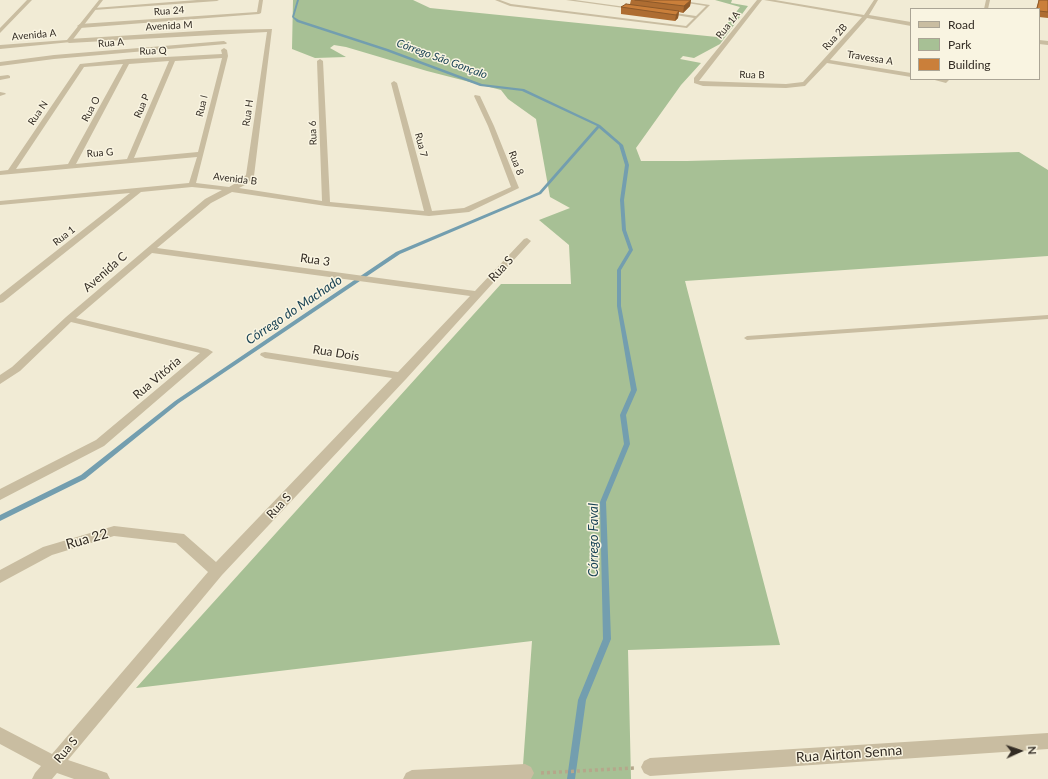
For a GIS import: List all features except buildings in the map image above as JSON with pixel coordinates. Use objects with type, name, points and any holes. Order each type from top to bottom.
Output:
[{"type":"street","points":[[0,31],[30,0]]},
{"type":"street","points":[[69,40],[101,0]]},
{"type":"street","name":"Rua 24","points":[[80,26],[217,7],[259,13],[261,0]]},
{"type":"street","name":"Rua 1A","points":[[698,83],[696,79],[760,0]]},
{"type":"street","points":[[766,0],[910,24]]},
{"type":"street","name":"Rua 2B","points":[[805,84],[865,17],[876,0]]},
{"type":"street","points":[[94,9],[217,7],[216,32]]},
{"type":"street","name":"Avenida M","points":[[69,40],[270,30]]},
{"type":"street","name":"Rua H","points":[[230,189],[244,182],[250,176],[270,30]]},
{"type":"street","name":"Rua I","points":[[192,185],[225,56],[224,43],[227,31]]},
{"type":"street","name":"Avenida A","points":[[0,47],[69,40]]},
{"type":"street","name":"Rua A","points":[[0,64],[54,57],[224,43]]},
{"type":"street","name":"Rua Q","points":[[82,65],[225,56]]},
{"type":"street","name":"Rua P","points":[[130,160],[173,60]]},
{"type":"street","name":"Rua O","points":[[71,166],[128,61]]},
{"type":"street","name":"Rua 6","points":[[320,61],[326,204]]},
{"type":"street","name":"Travessa A","points":[[827,61],[910,75]]},
{"type":"street","name":"Rua N","points":[[10,172],[82,65]]},
{"type":"street","points":[[0,78],[8,77]]},
{"type":"street","name":"Rua 7","points":[[394,83],[429,214]]},
{"type":"street","name":"Rua B","points":[[698,83],[786,86],[805,84]]},
{"type":"street","name":"Rua 8","points":[[466,210],[515,188],[491,126],[477,96]]},
{"type":"street","name":"Rua G","points":[[0,173],[201,154]]},
{"type":"street","name":"Avenida B","points":[[0,203],[192,185],[230,189],[326,204],[429,214],[466,210]]},
{"type":"street","name":"Avenida C","points":[[0,380],[16,369],[69,319],[208,201],[230,189]]},
{"type":"street","name":"Rua 1","points":[[0,300],[140,190]]},
{"type":"street","points":[[0,208],[10,202]]},
{"type":"street","name":"Rua S","points":[[41,779],[217,571],[528,241]]},
{"type":"street","name":"Rua 3","points":[[150,250],[477,294]]},
{"type":"street","name":"Rua Vitória","points":[[0,495],[100,443],[208,352],[69,319]]},
{"type":"street","name":"Rua Dois","points":[[265,355],[402,376]]},
{"type":"street","name":"Rua 22","points":[[0,577],[48,551],[114,531],[180,538],[217,571]]},
{"type":"street","points":[[0,734],[54,764],[101,779]]},
{"type":"street","name":"Rua Airton Senna","points":[[650,767],[1048,741]]},
{"type":"street","points":[[412,779],[525,773]]},
{"type":"lane","points":[[497,0],[510,5],[687,27],[708,5],[670,0]]},
{"type":"lane","points":[[568,0],[636,9]]},
{"type":"lane","points":[[666,13],[697,17]]},
{"type":"lane","points":[[747,338],[1048,317]]},
{"type":"path","points":[[546,772],[624,768]]},
{"type":"green space","points":[[293,0],[413,0],[430,8],[717,37],[740,7],[715,0],[732,0],[731,3],[748,6],[720,44],[694,58],[683,56],[680,59],[701,63],[681,85],[636,148],[641,161],[1019,152],[1048,170],[1048,256],[685,281],[780,645],[628,650],[631,779],[522,779],[532,641],[136,688],[501,284],[571,284],[569,245],[539,220],[570,208],[550,197],[536,119],[508,99],[501,90],[427,71],[346,47],[334,45],[330,48],[346,57],[315,58],[292,49]]},
{"type":"waterway","name":"Córrego São Gonçalo","points":[[298,0],[293,17],[298,21],[387,50],[481,85],[523,90],[599,126]]},
{"type":"waterway","name":"Córrego do Machado","points":[[0,518],[83,477],[177,402],[398,253],[540,193],[599,126]]},
{"type":"waterway","name":"Córrego Faval","points":[[571,779],[582,700],[607,639],[603,502],[627,444],[623,415],[634,390],[619,306],[619,270],[631,250],[624,230],[622,200],[627,165],[621,145],[599,126]]}]
